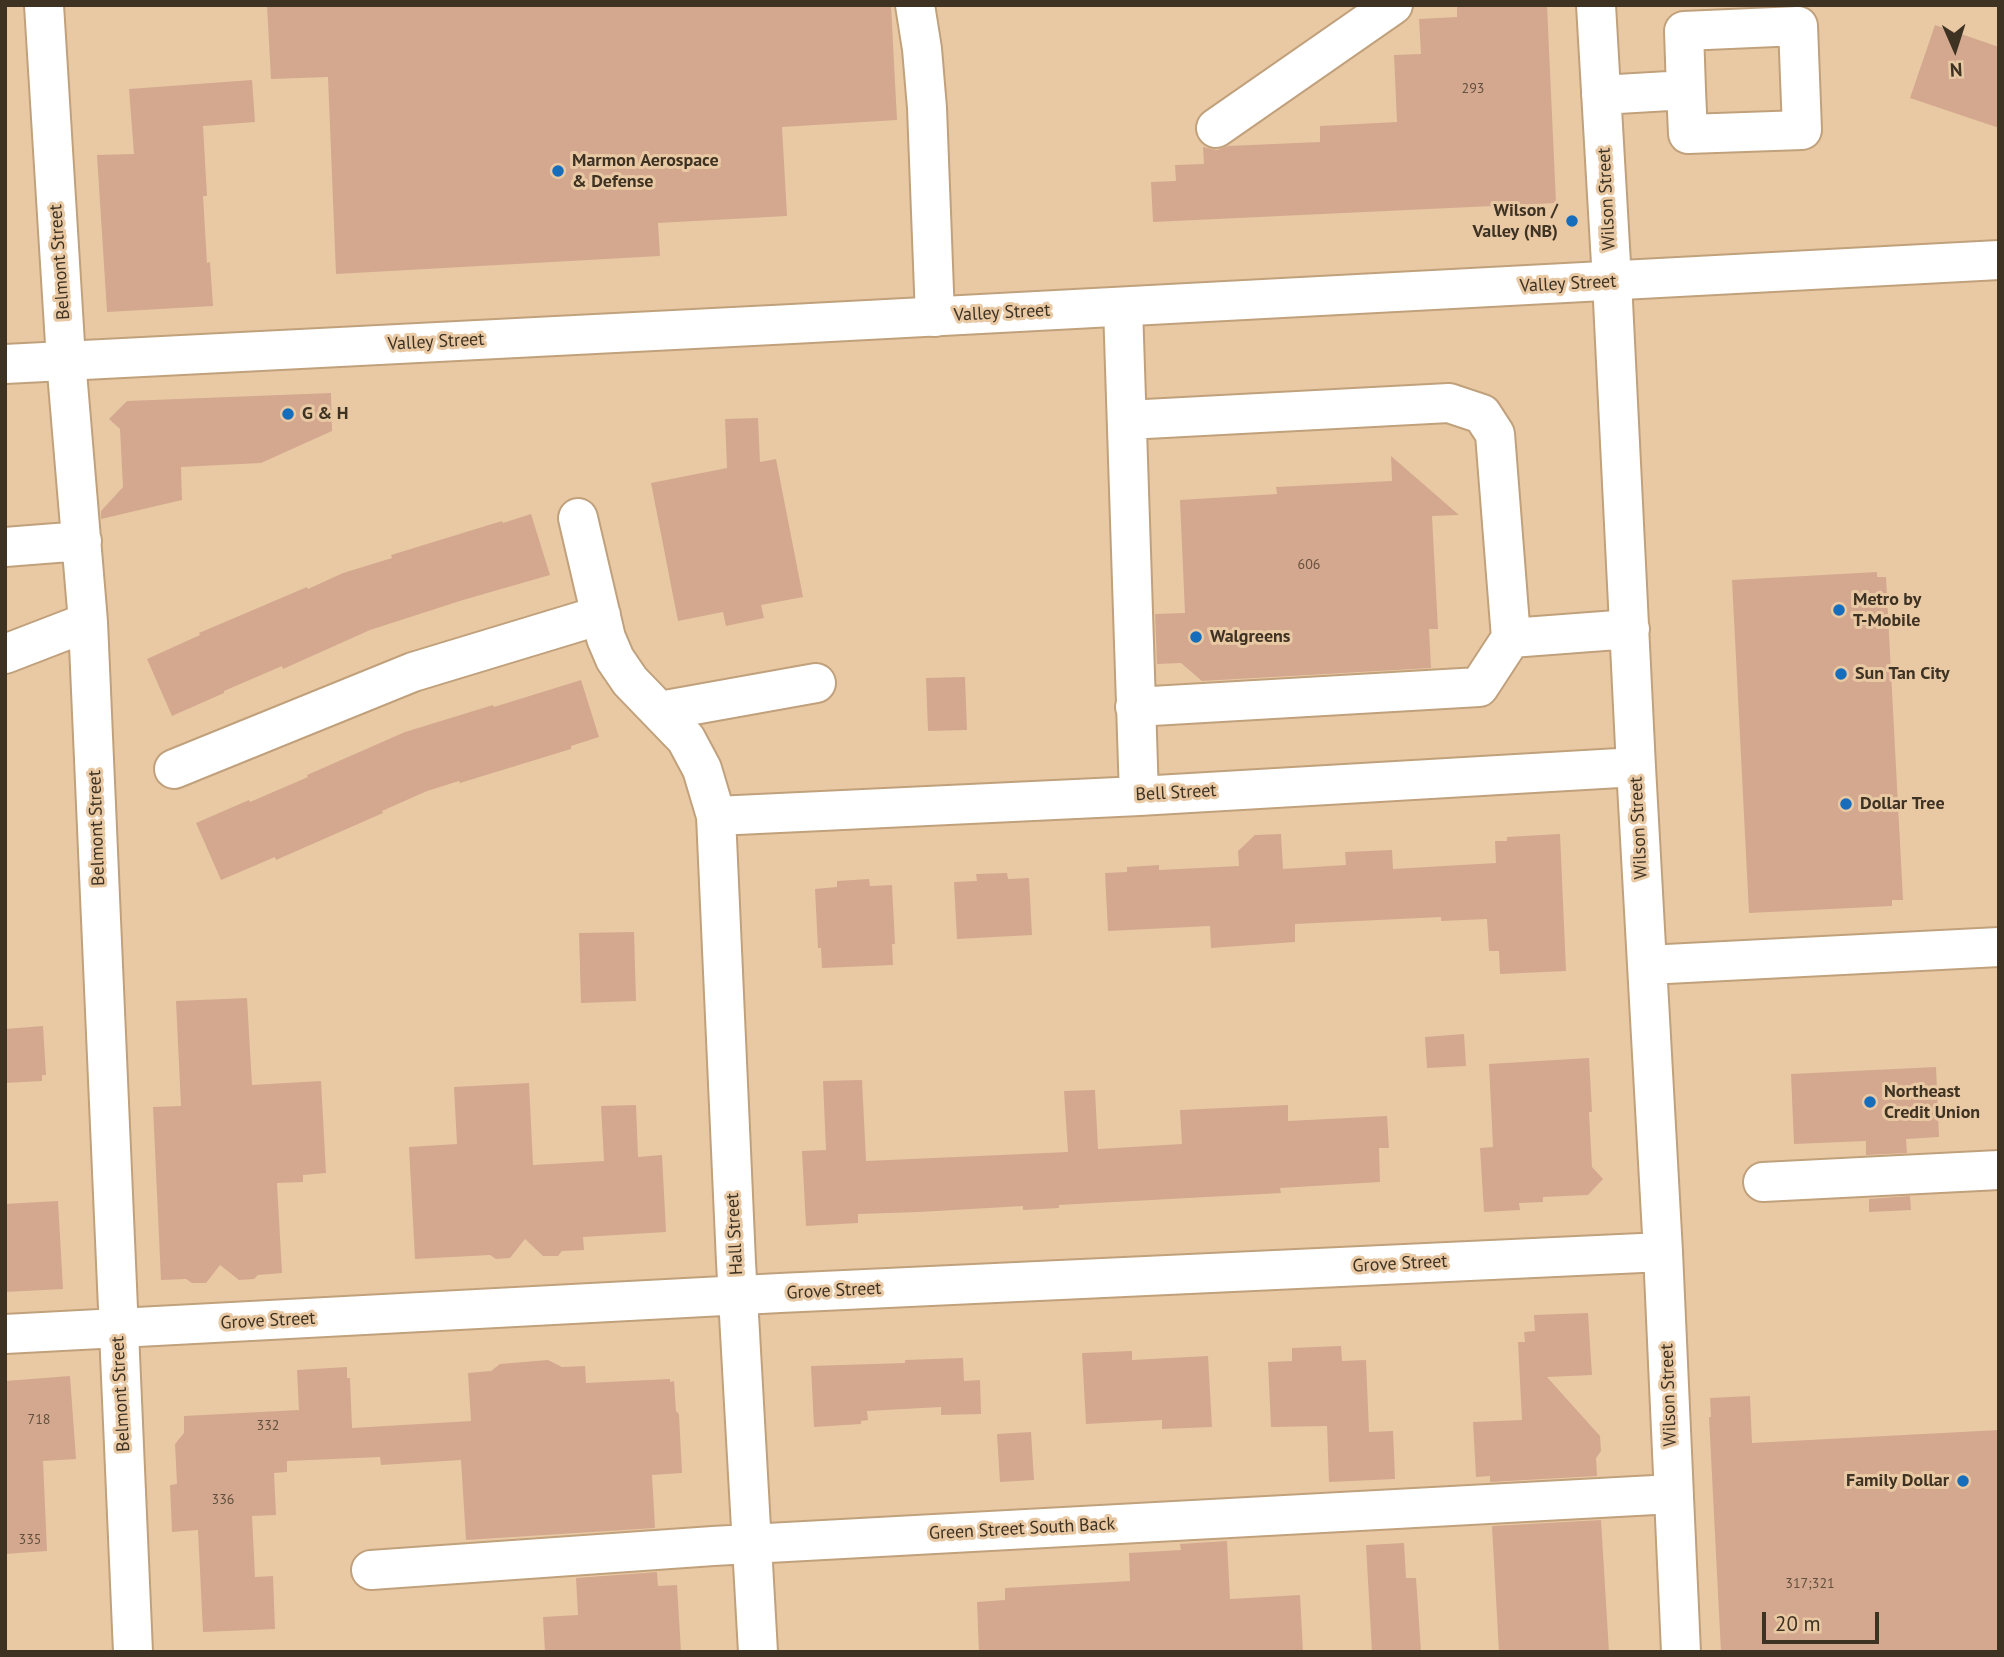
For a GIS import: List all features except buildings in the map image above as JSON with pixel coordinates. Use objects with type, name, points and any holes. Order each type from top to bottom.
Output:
[{"type":"street","name":"Belmont Street","points":[[44,5],[66,360],[88,622],[133,1652]]},
{"type":"street","points":[[915,5],[927,108],[935,317]]},
{"type":"street","points":[[1216,128],[1393,5]]},
{"type":"street","name":"Wilson Street","points":[[1595,5],[1663,1252],[1681,1652]]},
{"type":"street","points":[[1601,95],[1686,90]]},
{"type":"street","name":"Valley Street","points":[[5,364],[1999,260]]},
{"type":"street","points":[[1123,307],[1139,796]]},
{"type":"street","points":[[1126,420],[1449,403],[1482,414],[1495,435],[1511,638],[1479,687],[1135,706]]},
{"type":"street","name":"Hall Street","points":[[578,518],[606,638],[615,659],[630,681],[686,739],[702,769],[716,816],[737,1295],[758,1652]]},
{"type":"street","points":[[5,547],[82,541]]},
{"type":"street","points":[[174,769],[401,676],[601,615]]},
{"type":"street","points":[[5,653],[88,622]]},
{"type":"street","points":[[1511,638],[1630,629]]},
{"type":"street","points":[[660,711],[816,683]]},
{"type":"street","name":"Bell Street","points":[[716,816],[1139,796],[1636,767]]},
{"type":"street","points":[[1647,965],[1999,947]]},
{"type":"street","points":[[1763,1182],[1999,1170]]},
{"type":"street","name":"Grove Street","points":[[5,1334],[737,1295],[1663,1252]]},
{"type":"street","name":"Green Street South Back","points":[[372,1570],[752,1544],[1673,1494]]},
{"type":"place","name":"Marmon Aerospace & Defense","points":[[558,171]]},
{"type":"place","name":"Wilson / Valley (NB)","points":[[1572,221]]},
{"type":"place","name":"G & H","points":[[288,414]]},
{"type":"place","name":"Metro by T-Mobile","points":[[1839,610]]},
{"type":"place","name":"Walgreens","points":[[1196,637]]},
{"type":"place","name":"Sun Tan City","points":[[1841,674]]},
{"type":"place","name":"Dollar Tree","points":[[1846,804]]},
{"type":"place","name":"Northeast Credit Union","points":[[1870,1102]]},
{"type":"place","name":"Family Dollar","points":[[1963,1481]]}]
